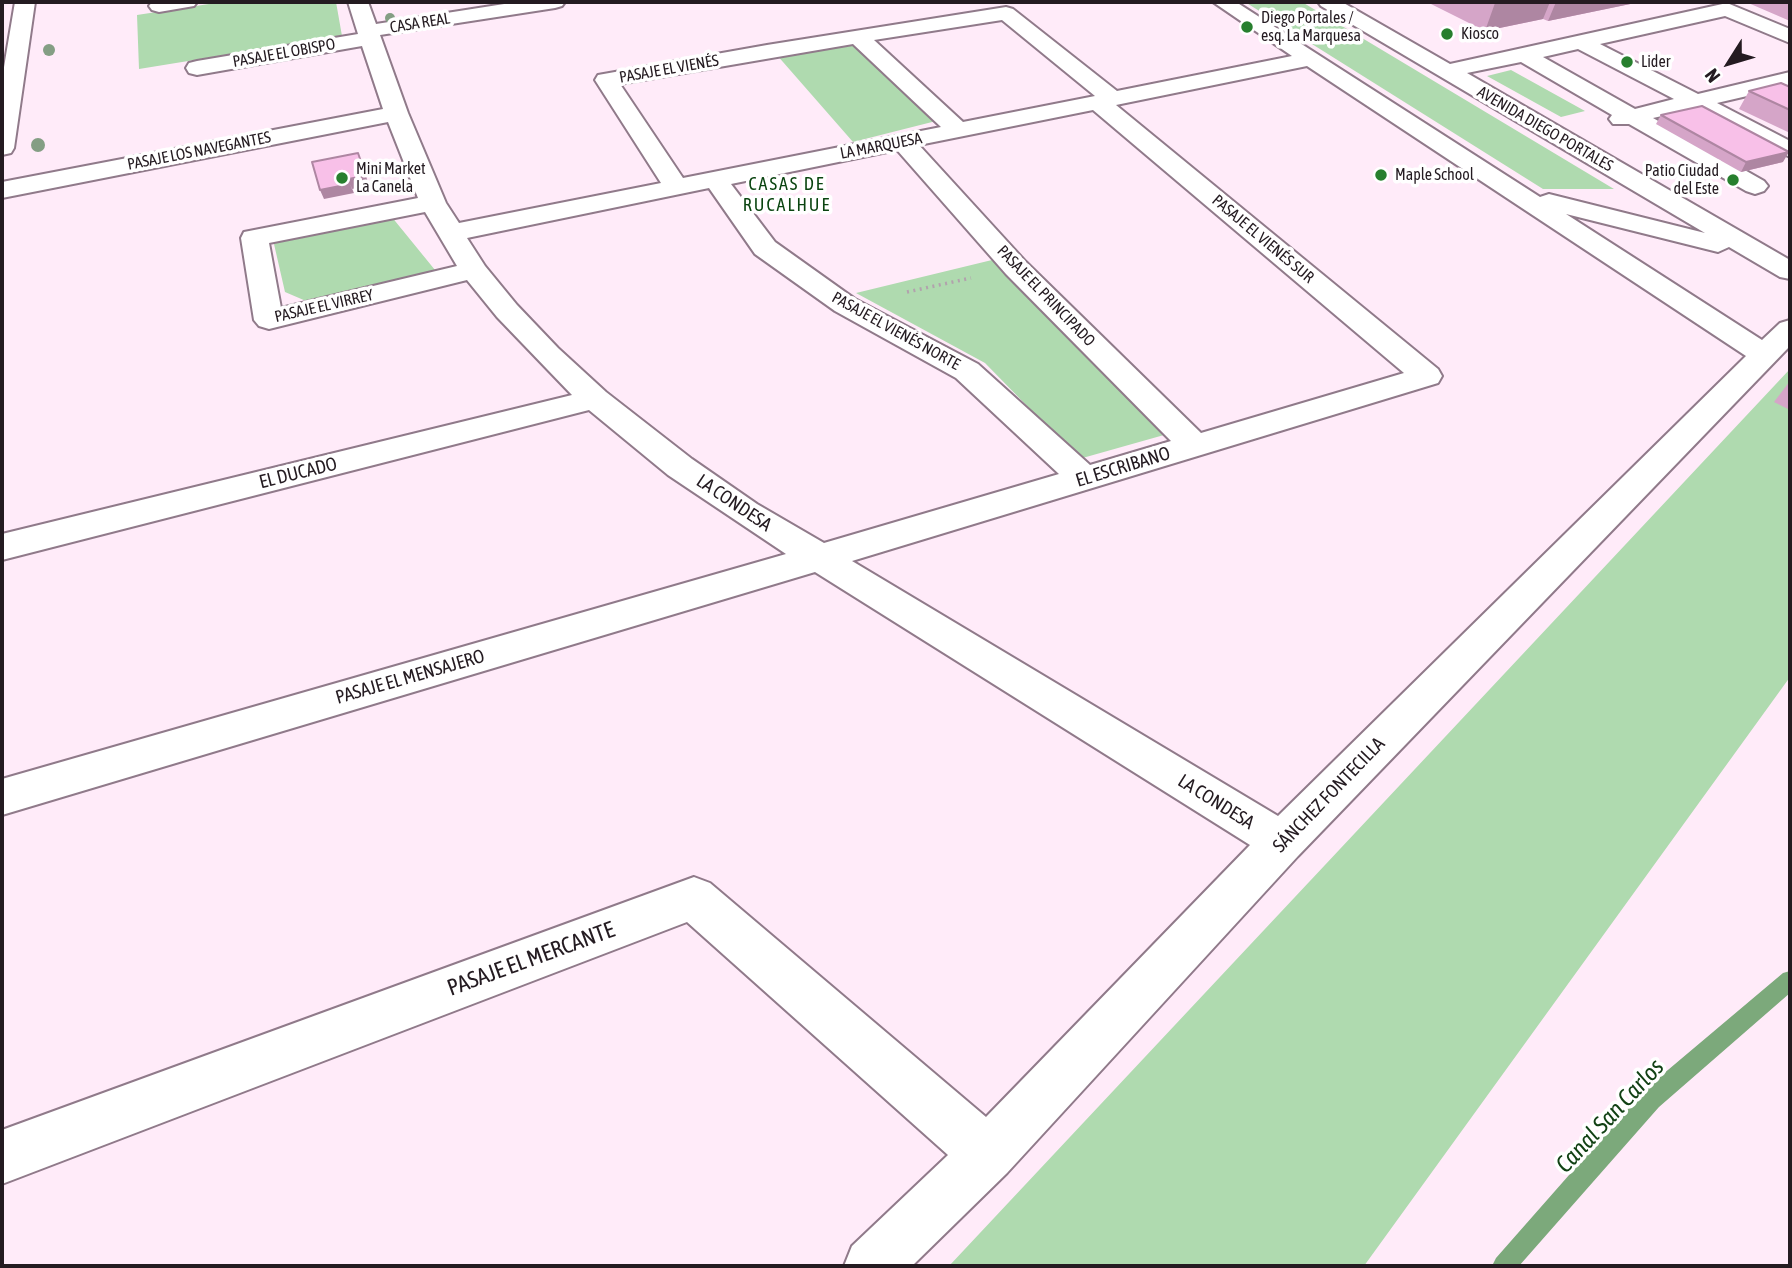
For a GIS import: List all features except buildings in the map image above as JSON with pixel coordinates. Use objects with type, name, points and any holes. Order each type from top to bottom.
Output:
[{"type":"street","points":[[2,148],[9,64],[25,2]]},
{"type":"street","points":[[159,6],[187,2]]},
{"type":"street","name":"CASA REAL","points":[[366,24],[555,2]]},
{"type":"street","name":"AVENIDA DIEGO PORTALES","points":[[1223,2],[1763,354]]},
{"type":"street","name":"AVENIDA DIEGO PORTALES","points":[[1328,2],[1653,192],[1735,207],[1762,255]]},
{"type":"street","points":[[1446,71],[1727,9],[1790,37]]},
{"type":"street","name":"PASAJE EL VIENÉS","points":[[676,187],[606,80],[1006,13],[1106,100]]},
{"type":"street","name":"PASAJE EL OBISPO","points":[[197,68],[366,24]]},
{"type":"street","name":"LA CONDESA","points":[[366,24],[396,113],[433,203],[451,233],[474,270],[547,354],[595,399],[680,467],[818,558],[1282,842]]},
{"type":"street","points":[[857,37],[958,130]]},
{"type":"street","points":[[1580,42],[1790,150]]},
{"type":"street","points":[[1524,55],[1633,116],[1735,207],[1790,171]]},
{"type":"street","name":"LA MARQUESA","points":[[451,233],[1311,59]]},
{"type":"street","points":[[1555,135],[1790,79]]},
{"type":"street","name":"PASAJE EL VIENÉS SUR","points":[[1106,100],[1427,376]]},
{"type":"street","name":"PASAJE LOS NAVEGANTES","points":[[2,190],[396,113]]},
{"type":"street","name":"PASAJE EL PRINCIPADO","points":[[902,141],[1016,268],[1195,446]]},
{"type":"street","name":"PASAJE EL VIENÉS NORTE","points":[[715,179],[765,248],[845,305],[967,371],[1084,479]]},
{"type":"street","name":"AVENIDA DIEGO PORTALES","points":[[1513,192],[1762,255],[1790,271]]},
{"type":"street","points":[[1596,215],[1643,215],[1653,208],[1653,192]]},
{"type":"street","name":"PASAJE EL VIRREY","points":[[433,203],[254,239],[268,320],[474,270]]},
{"type":"street","name":"SÁNCHEZ FONTECILLA","points":[[872,1266],[988,1154],[1282,842],[1790,329]]},
{"type":"street","name":"EL ESCRIBANO","points":[[818,558],[1427,376]]},
{"type":"street","name":"EL DUCADO","points":[[2,547],[595,399]]},
{"type":"street","name":"PASAJE EL MENSAJERO","points":[[2,797],[818,558]]},
{"type":"street","name":"PASAJE EL MERCANTE","points":[[2,1157],[694,898],[988,1154]]},
{"type":"path","points":[[845,305],[1016,268]]},
{"type":"green space","points":[[222,2],[336,2],[342,36],[139,69],[137,15]]},
{"type":"green space","points":[[1245,2],[1302,2],[1614,189],[1543,189]]},
{"type":"green space","points":[[853,40],[940,120],[853,142],[776,54]]},
{"type":"green space","points":[[1511,70],[1585,111],[1561,117],[1487,76]]},
{"type":"green space","points":[[391,216],[435,270],[306,301],[285,292],[274,244],[287,237]]},
{"type":"green space","points":[[992,260],[1164,435],[1079,459],[985,363],[856,293]]},
{"type":"green space","points":[[1790,369],[1790,677],[1364,1266],[949,1266]]},
{"type":"waterway","name":"Canal San Carlos","points":[[1504,1266],[1651,1099],[1790,980]]},
{"type":"place","name":"Diego Portales / esq. La Marquesa","points":[[1247,27]]},
{"type":"place","name":"Kiosco","points":[[1447,34]]},
{"type":"place","name":"Lider","points":[[1627,62]]},
{"type":"place","name":"Maple School","points":[[1381,175]]},
{"type":"place","name":"Mini Market La Canela","points":[[342,178]]},
{"type":"place","name":"Patio Ciudad del Este","points":[[1733,180]]},
{"type":"district","name":"CASAS DE RUCALHUE","points":[[787,194]]}]
